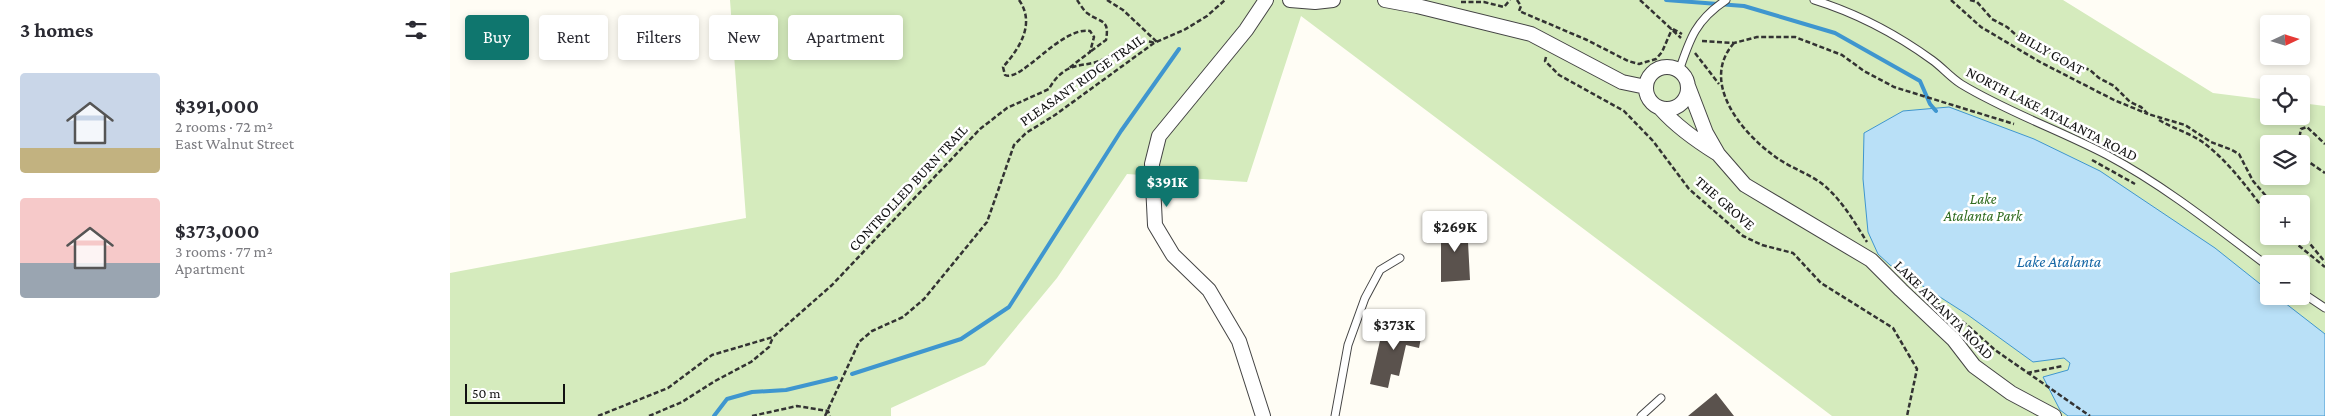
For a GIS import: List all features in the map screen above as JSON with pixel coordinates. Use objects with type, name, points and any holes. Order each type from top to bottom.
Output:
[{"type":"street","points":[[1264,416],[1239,341],[1209,290],[1173,255],[1154,225],[1152,164],[1159,136],[1246,30],[1266,0]]},
{"type":"street","points":[[1290,0],[1315,2],[1333,0]]},
{"type":"street","points":[[1385,0],[1418,6],[1531,34],[1622,82],[1646,87]]},
{"type":"street","points":[[1670,68],[1679,72],[1686,80],[1688,86],[1685,100],[1680,105],[1668,110],[1661,108],[1650,100],[1646,87],[1648,80],[1657,70],[1670,68]]},
{"type":"street","name":"LAKE ATLANTA ROAD","points":[[1688,86],[1706,133],[1718,154],[1744,185],[1872,260],[1954,340],[1974,366],[2011,394],[2054,416]]},
{"type":"street","name":"LAKE ATLANTA ROAD","points":[[1661,108],[1670,120],[1697,141],[1718,154]]},
{"type":"lane","points":[[1679,72],[1696,27],[1706,15],[1726,0]]},
{"type":"lane","name":"NORTH LAKE ATALANTA ROAD","points":[[1814,0],[1851,13],[1873,24],[1926,56],[1967,88],[1993,102],[2107,155],[2181,201],[2260,260]]},
{"type":"lane","points":[[1335,416],[1339,385],[1348,345],[1365,298],[1380,270],[1400,258]]},
{"type":"lane","points":[[2310,298],[2325,308]]},
{"type":"lane","points":[[1641,416],[1661,398]]},
{"type":"path","points":[[1019,0],[1026,12],[1025,31],[1021,44],[1003,67],[1005,75],[1012,76],[1028,68],[1051,46],[1072,33],[1084,30],[1092,33],[1094,37],[1090,52]]},
{"type":"path","name":"CONTROLLED BURN TRAIL","points":[[598,416],[668,388],[712,355],[773,336],[832,285],[980,129],[1007,108],[1050,89],[1053,81],[1106,40],[1108,32],[1106,26],[1101,20],[1088,14],[1078,0]]},
{"type":"path","points":[[1107,0],[1123,10],[1155,42]]},
{"type":"path","name":"PLEASANT RIDGE TRAIL","points":[[825,416],[859,342],[872,331],[903,317],[924,299],[987,222],[1014,145],[1026,132],[1055,115],[1155,42],[1184,30],[1226,0]]},
{"type":"path","points":[[1456,2],[1484,2],[1504,7],[1510,0]]},
{"type":"path","points":[[1517,0],[1520,6],[1519,11],[1638,64],[1656,59],[1662,52],[1673,29]]},
{"type":"path","points":[[1640,0],[1681,38]]},
{"type":"path","name":"BILLY GOAT","points":[[1951,0],[1981,27],[2040,62],[2114,100],[2189,134],[2205,144],[2246,184],[2260,203]]},
{"type":"path","name":"BILLY GOAT","points":[[1970,0],[1977,2],[1992,19],[2007,27],[2023,41],[2039,46],[2063,60],[2090,70],[2099,78],[2114,86],[2130,102],[2141,107],[2148,114]]},
{"type":"path","points":[[1673,29],[1682,34]]},
{"type":"path","points":[[1699,40],[1710,43],[1734,43],[1764,36],[1795,37],[1813,42],[1842,55],[1864,70],[1902,90],[2016,125]]},
{"type":"path","points":[[1068,69],[1100,61],[1135,43],[1155,42]]},
{"type":"path","points":[[1720,85],[1720,70],[1726,52],[1734,43]]},
{"type":"path","name":"THE GROVE","points":[[1549,44],[1545,61],[1551,69],[1577,87],[1624,111],[1653,140],[1689,189],[1743,236],[1762,245],[1793,253],[1821,284],[1893,328],[1917,369],[1907,416]]},
{"type":"path","points":[[1694,52],[1720,85],[1738,120],[1755,140],[1773,156],[1825,186],[1845,208],[1871,247]]},
{"type":"path","name":"BILLY GOAT","points":[[2156,118],[2185,125],[2211,142],[2225,146],[2239,154],[2254,181],[2266,195]]},
{"type":"path","points":[[2300,135],[2301,129],[2307,127],[2325,144]]},
{"type":"path","points":[[2090,159],[2139,187]]},
{"type":"path","points":[[2310,163],[2325,173]]},
{"type":"path","points":[[2310,244],[2325,262]]},
{"type":"path","points":[[2298,245],[2325,267]]},
{"type":"path","points":[[1928,296],[1967,325],[1994,350],[2090,416]]},
{"type":"path","name":"CONTROLLED BURN TRAIL","points":[[649,416],[682,402],[750,362],[769,347],[773,336]]},
{"type":"path","points":[[2027,372],[2063,366]]},
{"type":"path","points":[[752,416],[797,406],[828,411],[830,416]]},
{"type":"green space","name":"Lake Atalanta Park","points":[[730,0],[2063,0],[2213,93],[2260,99],[2260,125],[2310,125],[2310,104],[2325,106],[2325,416],[1832,416],[1301,16],[1247,182],[1127,174],[1057,278],[985,365],[891,408],[891,416],[450,416],[450,273],[746,218],[734,60],[778,60],[778,15],[731,15]]},
{"type":"water","name":"Lake Atalanta","points":[[1949,107],[2034,139],[2100,171],[2215,248],[2260,284],[2260,305],[2288,305],[2325,334],[2325,416],[2068,416],[2060,410],[2043,377],[2068,370],[2070,363],[2064,358],[2033,362],[1968,315],[1890,265],[1878,254],[1868,232],[1863,179],[1864,133],[1903,111]]},
{"type":"building","points":[[1467,223],[1470,280],[1441,282],[1441,224]]},
{"type":"building","points":[[1389,320],[1423,328],[1419,348],[1406,345],[1399,376],[1391,374],[1388,388],[1370,384],[1382,332],[1386,333]]},
{"type":"building","points":[[1716,393],[1734,416],[1688,416]]},
{"type":"waterway","points":[[1666,0],[1744,6],[1835,33],[1920,81],[1930,104],[1936,111]]},
{"type":"waterway","points":[[852,374],[961,339],[1009,307],[1121,131],[1179,49]]},
{"type":"waterway","points":[[714,416],[727,399],[752,392],[786,390],[836,378]]}]
